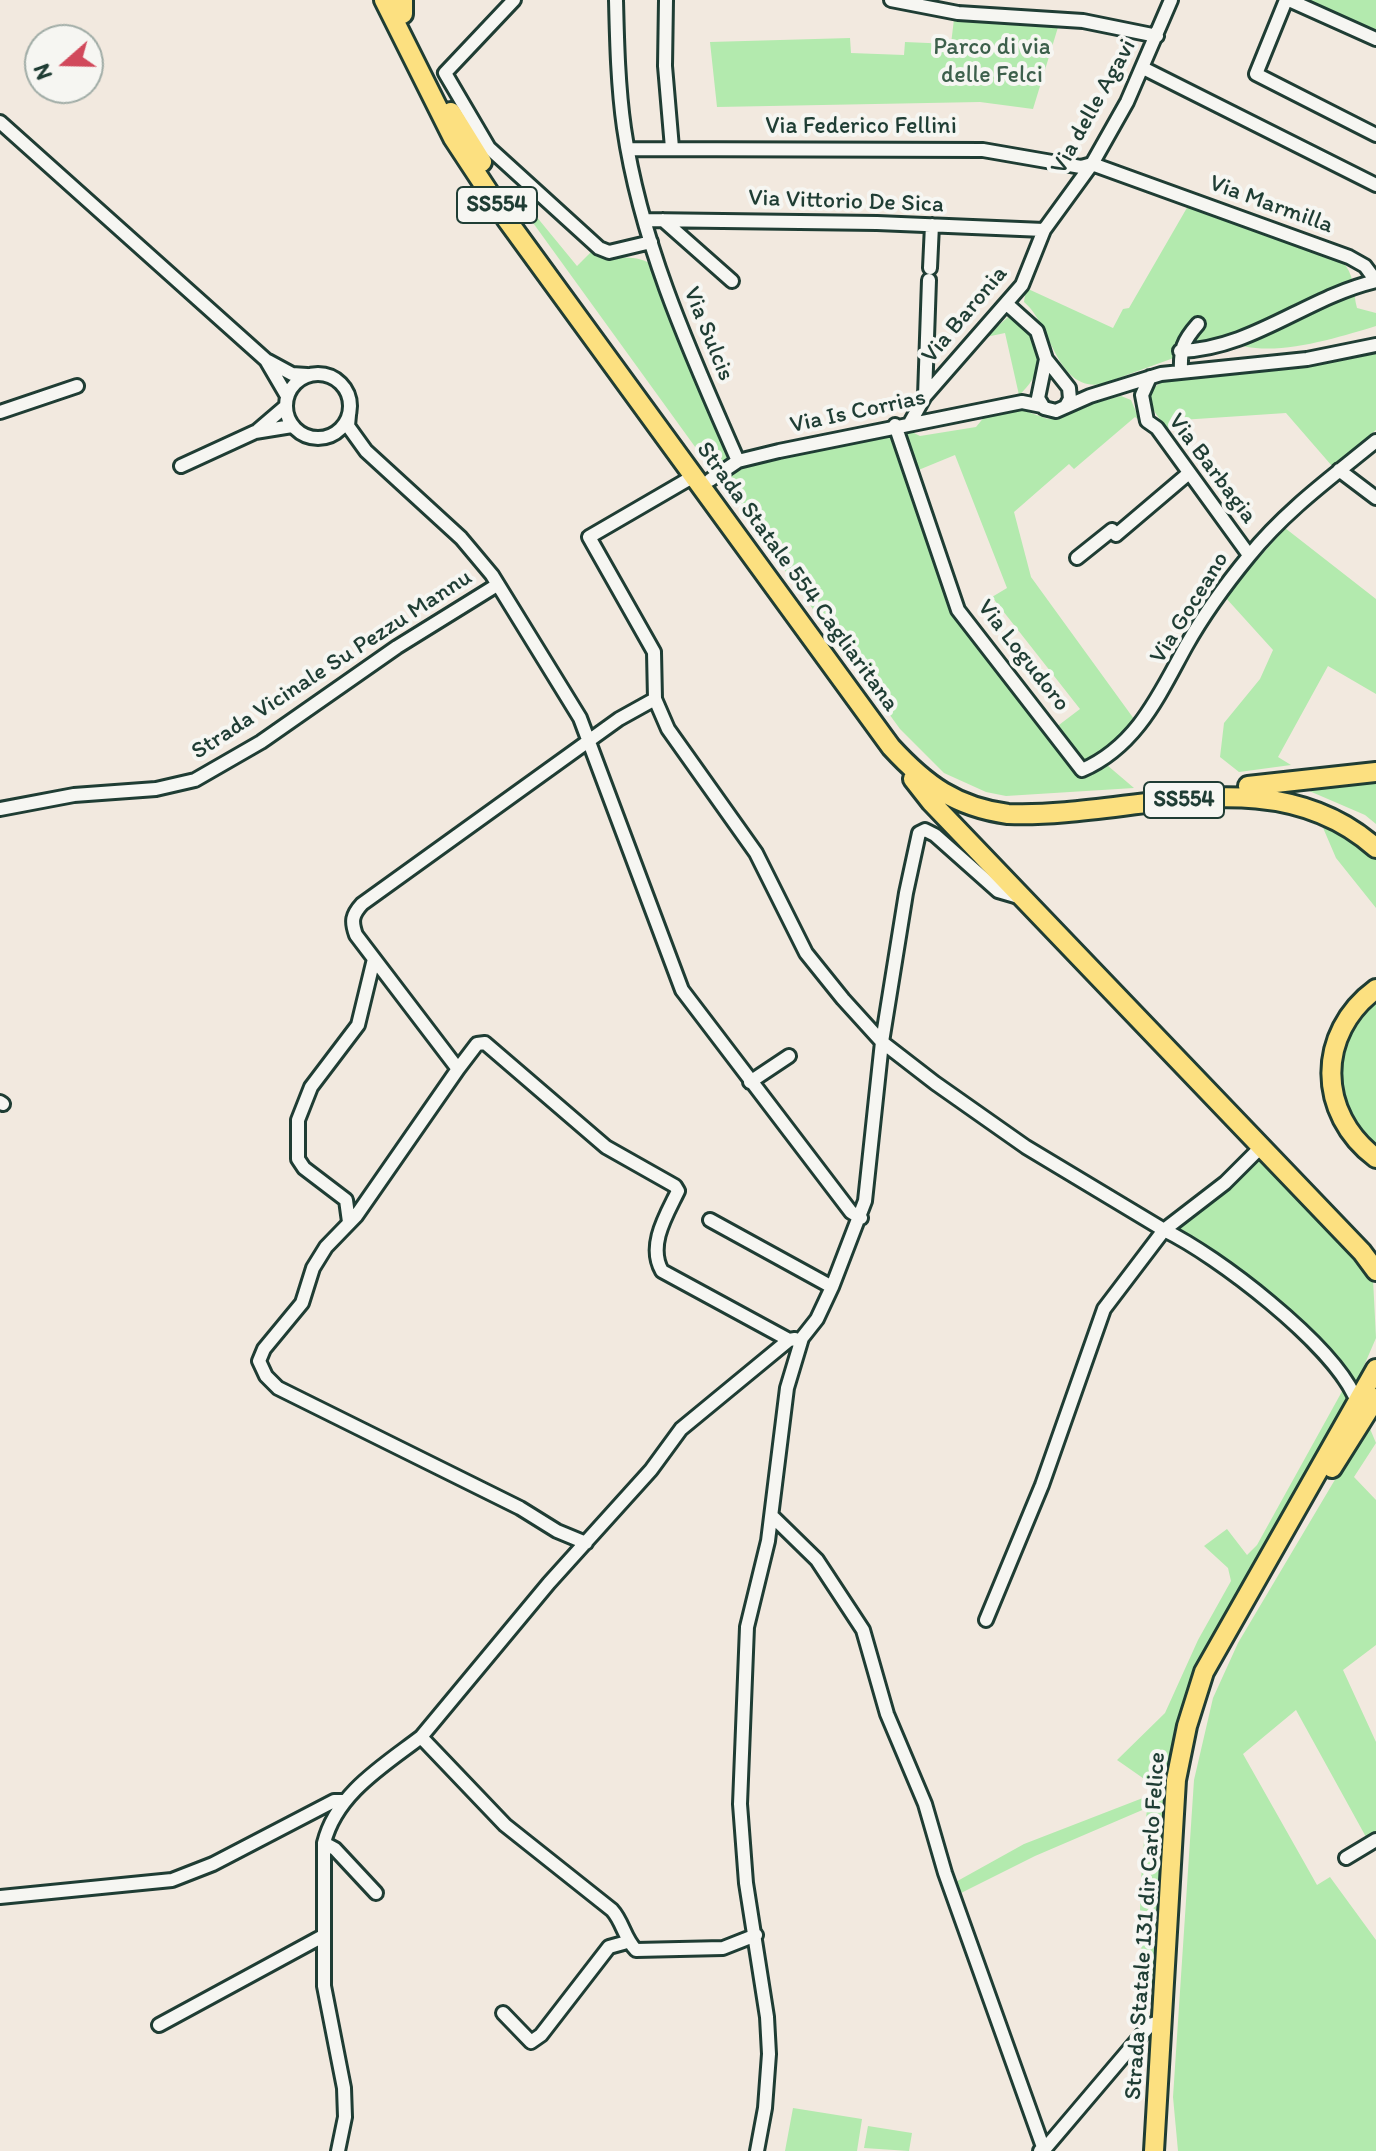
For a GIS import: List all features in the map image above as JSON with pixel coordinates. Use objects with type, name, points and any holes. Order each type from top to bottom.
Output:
[{"type":"highway","name":"Strada Statale 554 Cagliaritana","points":[[384,0],[453,138],[524,245],[896,737],[919,762],[944,782],[991,801],[1027,804],[1248,786],[1311,799],[1346,814],[1376,834]]},
{"type":"highway","name":"Strada Statale 554 Cagliaritana","points":[[401,5],[435,82],[486,169],[891,747],[921,780],[951,798],[989,811],[1025,815],[1224,796],[1261,797],[1325,815],[1376,848]]},
{"type":"highway","points":[[891,747],[931,802],[1262,1146],[1362,1252],[1376,1271]]},
{"type":"highway","points":[[1248,786],[1376,772]]},
{"type":"highway","points":[[1376,989],[1349,1013],[1336,1040],[1329,1074],[1335,1108],[1356,1141],[1376,1158]]},
{"type":"highway","name":"Strada Statale 131 dir Carlo Felice","points":[[1154,2151],[1176,1780],[1204,1672],[1376,1368]]},
{"type":"highway","name":"Strada Statale 131 dir Carlo Felice","points":[[1164,2151],[1186,1779],[1201,1714],[1224,1656],[1297,1526],[1375,1408]]},
{"type":"street","points":[[514,0],[445,73],[489,148],[599,248],[609,252],[651,242]]},
{"type":"street","name":"Via Sulcis","points":[[616,0],[622,112],[651,242],[692,356],[738,461]]},
{"type":"street","points":[[666,0],[665,66],[672,148]]},
{"type":"street","points":[[891,0],[958,13],[1083,21],[1157,36]]},
{"type":"street","name":"Via delle Agavi","points":[[1044,230],[1092,164],[1145,69],[1171,0]]},
{"type":"street","points":[[1376,39],[1287,0],[1256,74],[1376,135]]},
{"type":"street","points":[[1145,69],[1376,185]]},
{"type":"street","points":[[0,122],[266,360],[292,374],[326,375],[342,384],[349,396],[348,426],[366,451],[461,538],[497,585],[580,718],[682,990],[851,1212],[861,1218]]},
{"type":"street","name":"Via Federico Fellini","points":[[628,149],[983,150],[1081,167],[1092,164],[1188,199]]},
{"type":"street","name":"Via Marmilla","points":[[1188,199],[1349,257],[1365,266],[1376,281]]},
{"type":"street","name":"Via Vittorio De Sica","points":[[646,220],[1044,230]]},
{"type":"street","points":[[663,220],[724,279]]},
{"type":"street","points":[[925,396],[932,225]]},
{"type":"street","name":"Via Baronia","points":[[910,423],[925,396],[1008,305],[1028,275],[1044,230]]},
{"type":"street","points":[[1180,351],[1227,345],[1341,293],[1376,281]]},
{"type":"street","points":[[1008,305],[1037,331],[1046,359],[1066,384],[1070,399],[1066,406]]},
{"type":"street","points":[[1181,372],[1183,340],[1198,324]]},
{"type":"street","points":[[1046,359],[1041,385],[1042,406],[1053,411],[1150,377],[1307,359],[1376,345]]},
{"type":"street","points":[[266,360],[286,401],[292,426]]},
{"type":"street","points":[[255,432],[286,401],[295,383],[308,375]]},
{"type":"street","points":[[1144,407],[1142,395],[1150,377]]},
{"type":"street","points":[[1041,385],[1052,378],[1090,396]]},
{"type":"street","name":"Via Is Corrias","points":[[1022,402],[1041,385]]},
{"type":"street","points":[[0,412],[77,386]]},
{"type":"street","points":[[1116,388],[1128,392],[1144,407]]},
{"type":"street","name":"Via Is Corrias","points":[[655,699],[654,652],[589,537],[738,461],[895,425],[1022,402],[1042,406]]},
{"type":"street","name":"Via Barbagia","points":[[1144,407],[1147,421],[1157,428],[1249,555]]},
{"type":"street","points":[[181,466],[255,432],[292,426],[311,438],[332,435],[343,427],[349,415]]},
{"type":"street","name":"Via Logudoro","points":[[895,425],[958,610],[1082,770]]},
{"type":"street","points":[[332,435],[366,451]]},
{"type":"street","name":"Via Goceano","points":[[1082,770],[1102,761],[1151,711],[1217,596],[1249,555],[1293,509],[1376,441]]},
{"type":"street","points":[[1339,470],[1376,498]]},
{"type":"street","points":[[1077,558],[1112,530],[1116,535],[1189,473]]},
{"type":"street","name":"Strada Vicinale Su Pezzu Mannu","points":[[0,809],[74,795],[156,789],[195,780],[261,742],[397,647],[497,585]]},
{"type":"street","points":[[458,1069],[356,935],[353,914],[362,904],[630,712],[655,699],[675,740],[756,853],[806,953],[882,1042],[1026,1147],[1254,1288],[1325,1356],[1354,1395]]},
{"type":"street","points":[[338,2151],[345,2117],[344,2088],[324,1986],[324,1843],[328,1824],[344,1801],[421,1737],[651,1470],[681,1429],[817,1319],[861,1218],[882,1042],[910,867],[919,833],[925,830],[935,835],[998,891],[1025,899]]},
{"type":"street","points":[[349,1222],[346,1200],[304,1168],[298,1159],[298,1120],[311,1087],[358,1025],[374,959]]},
{"type":"street","points":[[586,1543],[278,1388],[266,1376],[259,1361],[264,1349],[302,1303],[313,1268],[477,1044],[485,1043],[606,1147],[675,1186],[678,1191],[658,1233],[658,1256],[662,1271],[796,1339]]},
{"type":"street","points":[[750,1082],[789,1056]]},
{"type":"street","points":[[986,1620],[1042,1485],[1104,1309],[1164,1230],[1225,1183],[1262,1146]]},
{"type":"street","points":[[710,1220],[832,1287]]},
{"type":"street","points":[[757,2151],[765,2108],[769,2054],[756,1935],[746,1883],[740,1804],[746,1703],[744,1666],[747,1627],[772,1516],[796,1339]]},
{"type":"street","points":[[772,1516],[817,1560],[863,1630],[887,1714],[925,1804],[945,1873],[1042,2150],[1150,2025],[1162,2021]]},
{"type":"street","points":[[421,1737],[505,1825],[612,1910],[618,1917],[627,1942],[636,1950],[723,1948],[756,1935]]},
{"type":"street","points":[[0,1897],[172,1880],[213,1864],[334,1801],[344,1801]]},
{"type":"street","points":[[1346,1858],[1376,1840]]},
{"type":"street","points":[[324,1843],[376,1893]]},
{"type":"street","points":[[159,2025],[323,1936]]},
{"type":"street","points":[[503,2013],[531,2042],[541,2035],[609,1947],[627,1942]]},
{"type":"green space","points":[[1298,0],[1376,0],[1376,34]]},
{"type":"green space","name":"Parco di via delle Felci","points":[[954,19],[1059,24],[1033,109],[980,102],[717,107],[710,42],[850,38],[851,53],[904,55],[905,42],[951,44]]},
{"type":"green space","points":[[1188,206],[1273,232],[1337,258],[1351,276],[1357,308],[1376,313],[1376,326],[1300,346],[1279,348],[1241,346],[1226,339],[1102,384],[1087,384],[1074,378],[1056,355],[1034,312],[1024,302],[1026,288],[1113,328],[1123,309],[1129,308]]},
{"type":"green space","points":[[523,209],[531,210],[577,266],[591,252],[607,257],[637,259],[653,265],[729,454],[728,461],[716,469],[706,462]]},
{"type":"green space","points":[[1008,317],[1030,331],[1036,349],[1035,373],[1019,395],[1005,333],[986,337]]},
{"type":"green space","points":[[1376,353],[1376,430],[1332,466],[1286,413],[1181,420],[1168,429],[1149,399],[1148,393],[1161,382],[1302,368]]},
{"type":"green space","points":[[1121,396],[1131,400],[1140,421],[1135,417],[1074,469],[1069,464],[1014,512],[1031,577],[1134,719],[1101,755],[1107,765],[1134,788],[1006,796],[986,792],[944,773],[900,729],[725,488],[723,478],[758,463],[805,449],[853,439],[890,437],[953,613],[1047,734],[1080,709],[992,597],[1007,588],[955,455],[916,471],[904,436],[910,431],[920,436],[976,427],[985,416],[1022,410],[1048,419],[1059,419],[1082,406]]},
{"type":"green space","points":[[1285,528],[1376,599],[1376,694],[1328,666],[1278,757],[1291,765],[1239,772],[1220,757],[1224,723],[1260,679],[1273,650],[1225,597]]},
{"type":"green space","points":[[1376,779],[1376,824],[1365,815],[1300,787]]},
{"type":"green space","points":[[1321,823],[1376,858],[1376,908],[1336,858]]},
{"type":"green space","points":[[1376,997],[1376,1150],[1356,1132],[1334,1074],[1340,1041]]},
{"type":"green space","points":[[1257,1155],[1359,1257],[1373,1279],[1376,1338],[1357,1382],[1175,1226]]},
{"type":"green space","points":[[1345,1386],[1353,1398],[1197,1675],[1156,1992],[1148,1978],[1140,1933],[1147,1808],[1035,1856],[957,1895],[952,1884],[1024,1844],[1148,1796],[1150,1783],[1117,1760],[1165,1713],[1198,1640],[1231,1581],[1228,1568],[1204,1546],[1227,1529],[1247,1555],[1257,1545]]},
{"type":"green space","points":[[1368,1424],[1376,1443],[1354,1477],[1376,1500],[1376,1645],[1343,1670],[1376,1742],[1376,1831],[1366,1837],[1296,1710],[1243,1754],[1317,1885],[1330,1877],[1376,1940],[1376,2151],[1178,2151],[1173,2097],[1194,1780],[1213,1698],[1238,1643]]},
{"type":"green space","points":[[793,2108],[862,2119],[857,2151],[785,2151]]},
{"type":"green space","points":[[868,2126],[912,2133],[909,2151],[864,2148]]}]
